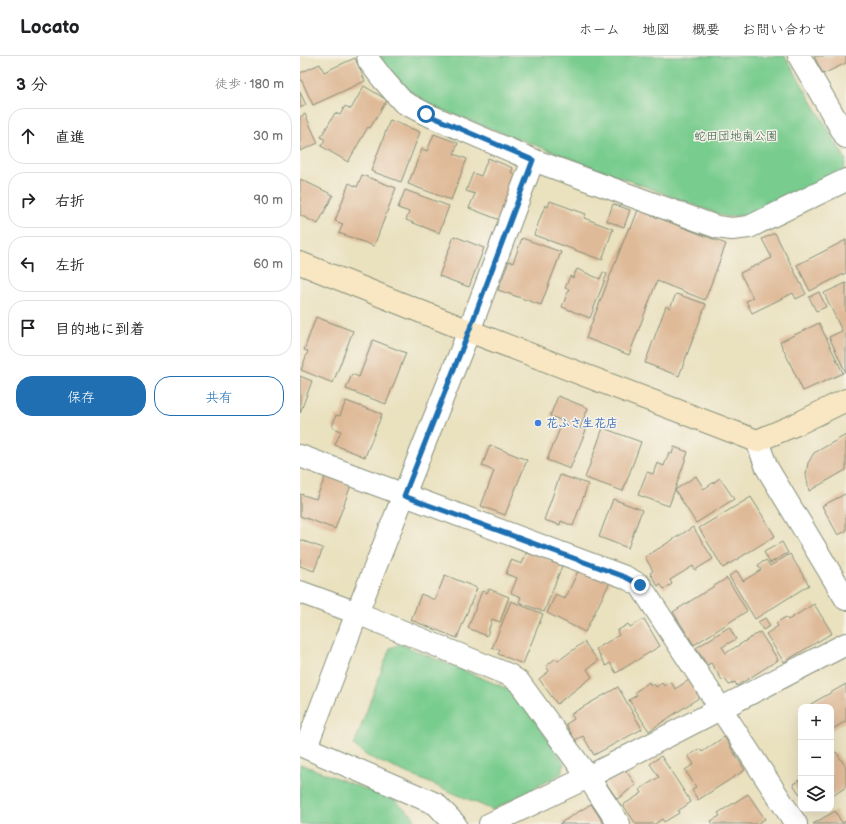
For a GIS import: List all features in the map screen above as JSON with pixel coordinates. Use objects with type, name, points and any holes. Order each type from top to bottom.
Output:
[{"type":"street","points":[[368,56],[369,61],[403,102],[426,114],[533,160],[717,227],[732,229],[749,227],[846,180]]},
{"type":"street","points":[[798,56],[846,137]]},
{"type":"street","points":[[455,824],[436,804],[303,746],[469,331],[533,160]]},
{"type":"street","points":[[300,263],[469,331],[757,441],[797,424],[846,400]]},
{"type":"street","points":[[757,441],[767,468],[846,599]]},
{"type":"street","points":[[300,456],[625,577],[640,585],[796,824]]},
{"type":"street","points":[[300,592],[357,613],[509,675],[519,682],[588,777],[619,824]]},
{"type":"street","points":[[490,824],[588,777],[846,644]]},
{"type":"green space","name":"蛇田団地南公園","points":[[379,56],[785,56],[846,160],[843,173],[757,214],[726,217],[434,107],[403,86]]},
{"type":"green space","points":[[400,644],[515,692],[564,763],[561,774],[493,810],[367,756],[354,745],[390,648]]},
{"type":"green space","points":[[300,764],[396,801],[414,817],[415,824],[300,824]]},
{"type":"building","points":[[814,56],[846,56],[846,63],[823,74]]},
{"type":"building","points":[[355,58],[365,81],[313,105],[300,77],[300,73],[320,64],[324,72]]},
{"type":"building","points":[[364,86],[387,100],[370,128],[368,127],[348,162],[321,146],[325,140],[321,137],[335,113],[340,115],[345,106],[351,109]]},
{"type":"building","points":[[300,92],[306,105],[300,108]]},
{"type":"building","points":[[305,114],[318,143],[300,151],[300,117]]},
{"type":"building","points":[[390,120],[420,132],[401,182],[371,171]]},
{"type":"building","points":[[434,134],[458,143],[454,154],[467,159],[451,200],[408,184],[422,149],[427,151]]},
{"type":"building","points":[[488,158],[513,168],[511,172],[518,175],[500,220],[469,208],[475,194],[466,191],[473,173],[481,176]]},
{"type":"building","points":[[362,175],[396,188],[374,246],[339,233],[343,224],[335,221],[349,183],[357,187]]},
{"type":"building","points":[[300,179],[333,195],[318,224],[300,215]]},
{"type":"building","points":[[405,190],[449,206],[439,233],[406,220],[409,212],[398,208]]},
{"type":"building","points":[[550,201],[586,214],[584,218],[613,229],[602,260],[534,235],[545,205],[548,207]]},
{"type":"building","points":[[613,204],[630,210],[624,227],[607,221]]},
{"type":"building","points":[[638,210],[726,244],[705,300],[657,281],[629,355],[586,338],[629,227],[631,228]]},
{"type":"building","points":[[775,233],[806,294],[796,299],[793,293],[752,313],[746,301],[753,298],[740,273],[772,258],[762,239]]},
{"type":"building","points":[[454,236],[484,248],[469,287],[439,276]]},
{"type":"building","points":[[522,238],[561,252],[541,305],[498,290],[509,261],[513,263]]},
{"type":"building","points":[[846,240],[846,273],[810,291],[797,265]]},
{"type":"building","points":[[577,269],[600,279],[603,272],[607,274],[590,318],[562,307],[569,289],[565,288],[570,276],[573,278]]},
{"type":"building","points":[[846,283],[846,373],[829,337],[842,331],[824,293]]},
{"type":"building","points":[[819,292],[826,307],[816,311],[809,297]]},
{"type":"building","points":[[676,294],[706,304],[679,376],[645,363],[666,306],[670,308]]},
{"type":"building","points":[[316,317],[353,331],[333,383],[301,370],[308,351],[304,350]]},
{"type":"building","points":[[819,323],[843,373],[803,391],[780,342]]},
{"type":"building","points":[[373,340],[406,353],[386,404],[346,389],[352,374],[359,377]]},
{"type":"building","points":[[300,376],[312,381],[300,413]]},
{"type":"building","points":[[558,396],[588,408],[580,428],[586,430],[570,469],[547,460],[563,421],[550,416]]},
{"type":"building","points":[[346,401],[382,414],[365,457],[335,445],[341,431],[332,427],[336,415],[340,416]]},
{"type":"building","points":[[603,428],[641,442],[623,491],[585,478]]},
{"type":"building","points":[[846,435],[846,470],[809,491],[806,474],[808,463],[814,453]]},
{"type":"building","points":[[490,445],[527,460],[505,515],[481,506],[494,471],[482,466]]},
{"type":"building","points":[[674,447],[688,452],[669,506],[638,495],[647,472],[653,474],[657,463],[664,466],[669,452],[672,454]]},
{"type":"building","points":[[326,475],[351,485],[335,529],[300,516],[300,494],[316,499]]},
{"type":"building","points":[[560,475],[588,484],[573,526],[561,521],[560,525],[544,520]]},
{"type":"building","points":[[696,476],[704,489],[720,478],[734,499],[696,523],[675,490]]},
{"type":"building","points":[[845,494],[846,531],[838,535],[822,506]]},
{"type":"building","points":[[751,497],[775,536],[723,568],[699,528]]},
{"type":"building","points":[[613,499],[642,510],[628,548],[599,537]]},
{"type":"building","points":[[693,527],[713,559],[695,570],[693,566],[670,580],[672,584],[664,589],[660,584],[658,586],[650,573],[653,571],[645,557]]},
{"type":"building","points":[[300,540],[323,548],[314,571],[300,566]]},
{"type":"building","points":[[782,542],[788,553],[770,563],[764,552]]},
{"type":"building","points":[[527,551],[562,566],[544,612],[519,602],[521,597],[511,593],[517,578],[506,574],[511,560],[522,564]]},
{"type":"building","points":[[790,554],[809,585],[755,619],[729,576],[737,571],[743,581],[761,570],[758,565],[766,560],[770,566]]},
{"type":"building","points":[[580,567],[610,582],[585,632],[547,613],[556,594],[565,599]]},
{"type":"building","points":[[445,575],[477,588],[457,638],[411,620],[421,594],[435,600]]},
{"type":"building","points":[[727,578],[747,611],[694,645],[673,612]]},
{"type":"building","points":[[489,589],[509,597],[500,622],[492,619],[487,636],[468,628],[482,591],[487,593]]},
{"type":"building","points":[[511,601],[543,614],[523,664],[498,654],[500,650],[492,648]]},
{"type":"building","points":[[814,604],[832,633],[784,662],[766,634],[778,626],[776,623],[786,617],[788,620]]},
{"type":"building","points":[[765,618],[770,626],[763,630],[758,622]]},
{"type":"building","points":[[644,619],[660,646],[616,673],[610,663],[606,666],[596,649],[619,635],[617,631],[628,624],[630,627]]},
{"type":"building","points":[[729,627],[736,639],[722,647],[726,653],[760,632],[778,660],[737,686],[735,682],[729,685],[725,679],[722,680],[711,663],[707,665],[696,648]]},
{"type":"building","points":[[584,642],[598,661],[587,669],[592,677],[557,704],[539,679],[549,671],[546,666],[556,658],[558,661]]},
{"type":"building","points":[[689,680],[700,697],[649,731],[629,700],[637,695],[635,692],[649,682],[651,686],[654,684],[656,687],[662,683],[664,686],[671,682],[675,689]]},
{"type":"building","points":[[846,684],[846,721],[834,728],[834,704],[811,704]]},
{"type":"building","points":[[618,687],[642,729],[594,755],[583,736],[575,740],[566,724],[574,719],[571,714]]},
{"type":"building","points":[[724,737],[745,770],[698,800],[692,790],[696,787],[685,770],[694,764],[688,756],[700,749],[702,752]]},
{"type":"building","points":[[836,752],[846,767],[846,787],[834,795],[834,776],[834,753]]},
{"type":"building","points":[[661,756],[691,802],[678,811],[679,813],[664,822],[662,819],[655,824],[636,824],[623,805],[642,793],[640,789],[659,777],[650,764]]},
{"type":"building","points":[[623,767],[636,785],[617,799],[604,780]]},
{"type":"building","points":[[798,781],[798,792],[793,784]]},
{"type":"building","points":[[748,794],[765,819],[757,824],[713,824],[711,821],[720,816],[718,813]]},
{"type":"building","points":[[591,804],[604,824],[559,824]]},
{"type":"building","points":[[834,812],[842,823],[846,821],[846,824],[813,824]]},
{"type":"place","name":"花ふさ生花店","points":[[538,423]]},
{"type":"route","points":[[426,114],[533,160],[469,331],[404,496],[625,577],[640,585]]}]
